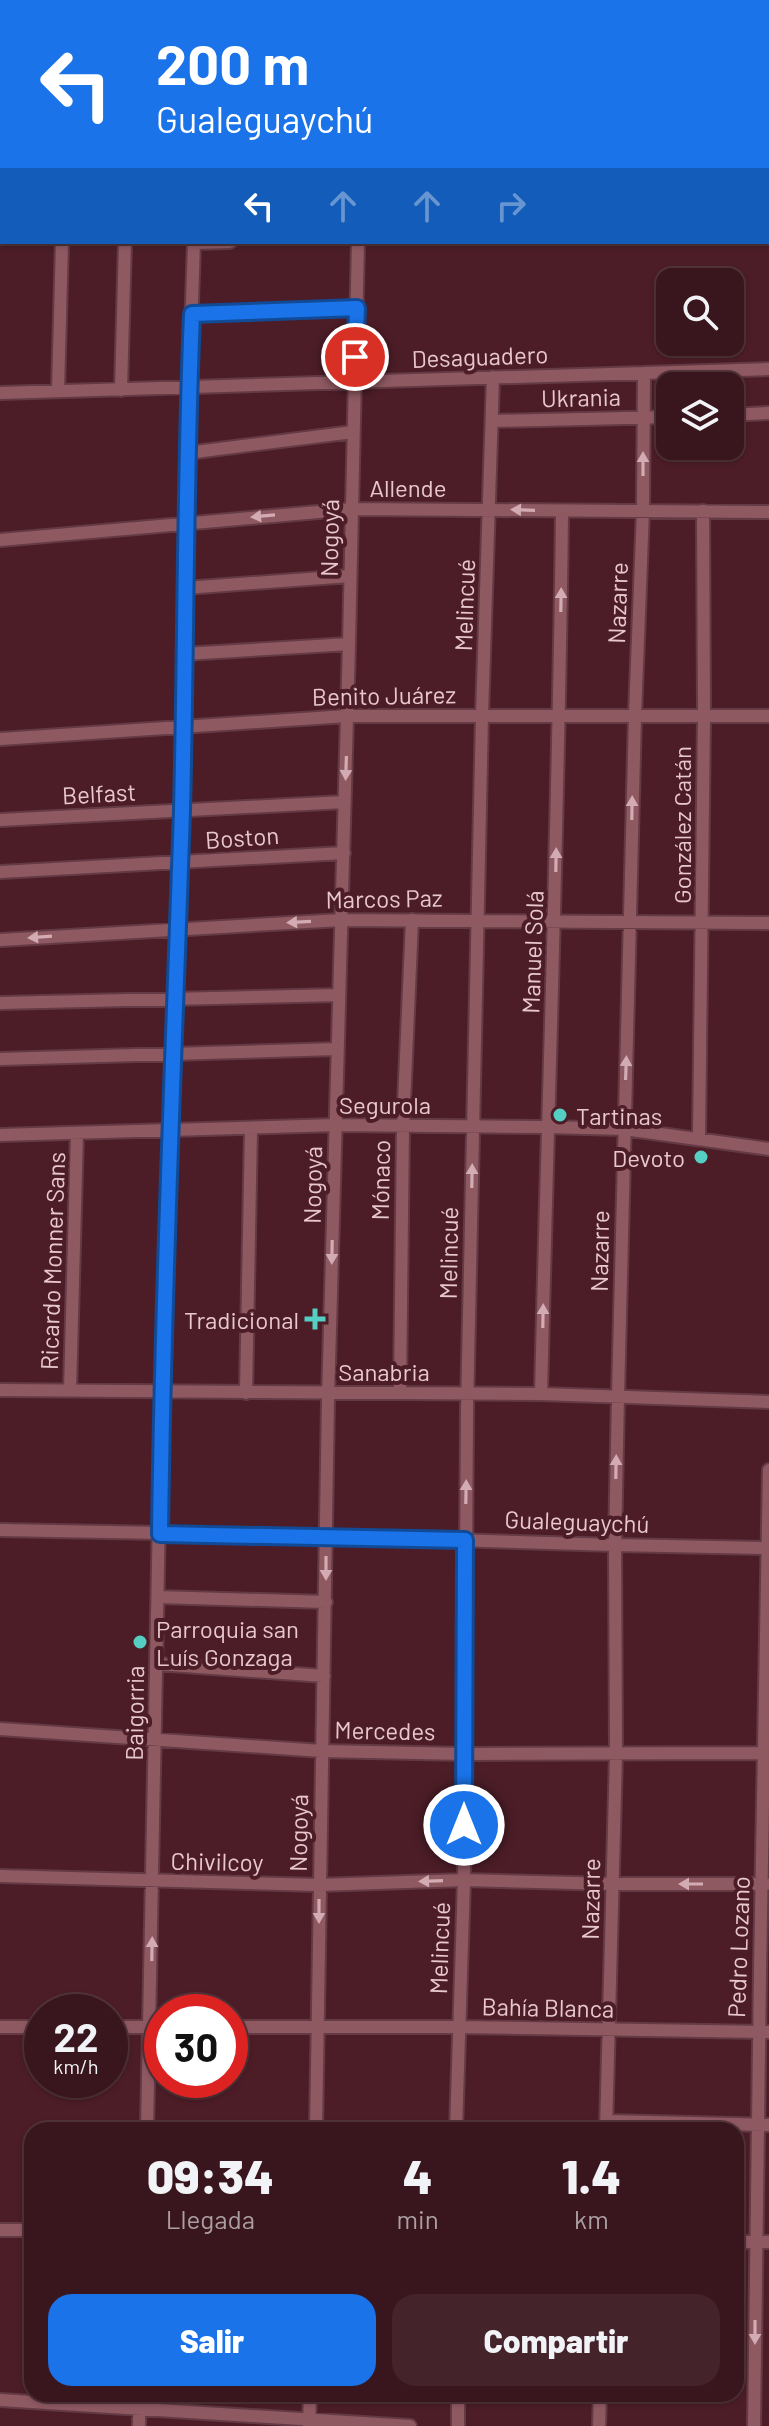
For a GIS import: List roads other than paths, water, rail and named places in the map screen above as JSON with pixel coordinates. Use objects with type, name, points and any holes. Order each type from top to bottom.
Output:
[{"type":"street","points":[[58,391],[62,244]]},
{"type":"street","points":[[121,390],[125,244]]},
{"type":"street","name":"Baigorria","points":[[155,1994],[153,1881],[162,1392],[182,810],[187,453],[194,244]]},
{"type":"street","name":"Nogoyá","points":[[316,2122],[328,1393],[358,244]]},
{"type":"street","points":[[192,314],[357,308]]},
{"type":"street","name":"Desaguadero","points":[[0,393],[769,369]]},
{"type":"street","name":"Nazarre","points":[[606,2122],[616,1754],[618,1396],[643,510],[644,373]]},
{"type":"street","name":"Melincué","points":[[456,2122],[464,1880],[467,1393],[493,377]]},
{"type":"street","points":[[744,414],[769,413]]},
{"type":"street","name":"Ukrania","points":[[492,421],[656,418]]},
{"type":"street","points":[[187,453],[353,432]]},
{"type":"street","name":"Allende","points":[[0,540],[352,509],[769,512]]},
{"type":"street","name":"Manuel Solá","points":[[541,1394],[560,715],[562,511]]},
{"type":"street","name":"González Catán","points":[[699,1138],[703,511]]},
{"type":"street","points":[[185,588],[350,576]]},
{"type":"street","points":[[184,654],[349,644]]},
{"type":"street","name":"Benito Juárez","points":[[0,739],[347,716],[769,716]]},
{"type":"street","name":"Belfast","points":[[0,820],[344,802]]},
{"type":"street","name":"Boston","points":[[0,872],[344,853]]},
{"type":"street","name":"Marcos Paz","points":[[0,940],[341,920],[769,923]]},
{"type":"street","name":"Mónaco","points":[[400,1392],[403,1126],[412,920]]},
{"type":"street","points":[[0,1003],[339,995]]},
{"type":"street","points":[[0,1059],[337,1049]]},
{"type":"street","name":"Segurola","points":[[0,1135],[336,1125],[547,1127],[624,1129],[769,1149]]},
{"type":"street","points":[[246,1393],[251,1128]]},
{"type":"street","name":"Ricardo Monner Sans","points":[[70,1390],[77,1133]]},
{"type":"street","name":"Sanabria","points":[[0,1390],[541,1394],[769,1402]]},
{"type":"street","name":"Pedro Lozano","points":[[754,2426],[762,2242],[769,1470]]},
{"type":"street","name":"Gualeguaychú","points":[[0,1530],[768,1548]]},
{"type":"street","points":[[158,1597],[326,1602]]},
{"type":"street","points":[[157,1664],[324,1676]]},
{"type":"street","name":"Mercedes","points":[[0,1729],[322,1751],[767,1753]]},
{"type":"street","name":"Chivilcoy","points":[[0,1876],[319,1885],[464,1880],[765,1884]]},
{"type":"street","points":[[0,2027],[24,2027]]},
{"type":"street","name":"Bahía Blanca","points":[[248,2027],[763,2032]]},
{"type":"street","name":"Baigorria","points":[[148,2122],[150,2098]]},
{"type":"street","points":[[0,2230],[24,2230]]},
{"type":"street","points":[[0,2400],[24,2402]]},
{"type":"street","points":[[28,2402],[410,2426]]},
{"type":"street","points":[[139,2402],[139,2426]]},
{"type":"street","points":[[309,2422],[310,2402]]},
{"type":"street","points":[[458,2402],[458,2426]]},
{"type":"street","points":[[599,2426],[600,2402]]},
{"type":"place","name":"Tartinas","points":[[560,1115]]},
{"type":"place","name":"Devoto","points":[[701,1157]]},
{"type":"place","name":"Tradicional","points":[[315,1319]]},
{"type":"place","name":"Parroquia san Luís Gonzaga","points":[[140,1642]]}]
